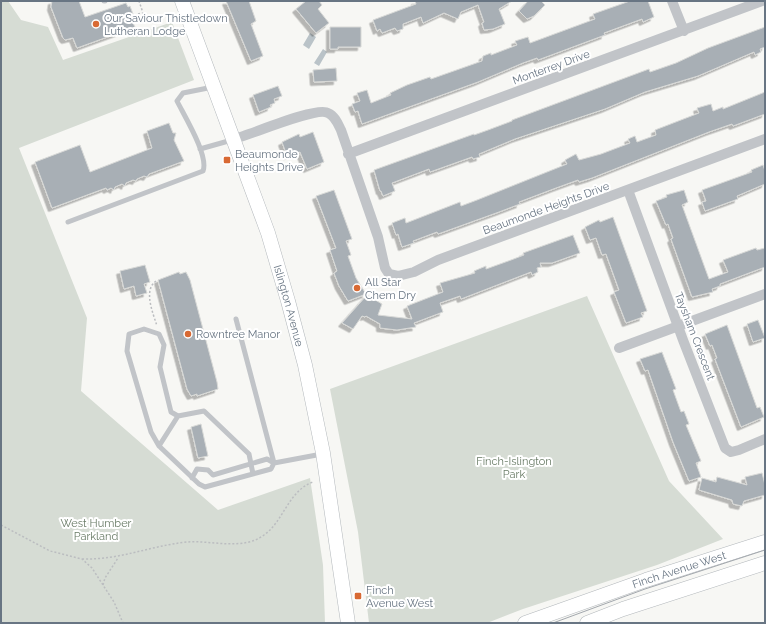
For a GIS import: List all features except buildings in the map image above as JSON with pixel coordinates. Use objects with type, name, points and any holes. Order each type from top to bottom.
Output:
[{"type":"main road","name":"Islington Avenue","points":[[182,1],[268,233],[288,301],[305,366],[323,453],[347,623]]},
{"type":"main road","name":"Finch Avenue West","points":[[525,623],[646,580],[765,542]]},
{"type":"main road","name":"Finch Avenue West","points":[[587,623],[644,602],[765,563]]},
{"type":"street","points":[[672,1],[684,31]]},
{"type":"street","name":"Monterrey Drive","points":[[348,154],[762,1]]},
{"type":"street","name":"Beaumonde Heights Drive","points":[[234,139],[305,114],[322,111],[328,112],[336,120],[378,237],[385,268],[390,274],[398,276],[414,272],[438,260],[765,139]]},
{"type":"street","name":"Taysham Crescent","points":[[628,190],[725,448],[731,452],[765,439]]},
{"type":"street","points":[[619,348],[765,294]]},
{"type":"lane","points":[[68,222],[203,171],[205,166],[200,149],[177,101],[183,93],[214,87]]},
{"type":"lane","points":[[200,149],[234,139]]},
{"type":"lane","points":[[236,319],[274,463],[271,469],[253,474],[205,487],[192,478],[159,446],[151,432],[127,351],[129,334],[144,329],[159,334],[164,345],[160,367],[171,412],[178,416],[204,411],[249,454],[253,474]]},
{"type":"lane","points":[[159,446],[178,416]]},
{"type":"lane","points":[[192,478],[197,469],[208,470],[213,475],[267,459],[274,463],[323,453]]},
{"type":"path","points":[[138,14],[143,13],[139,1]]},
{"type":"path","points":[[156,281],[153,283],[149,297],[160,338]]},
{"type":"path","points":[[1,525],[50,551],[82,559],[107,559],[187,542],[238,543],[256,540],[265,535],[300,489],[312,482]]},
{"type":"path","points":[[103,585],[105,578],[119,557]]},
{"type":"path","points":[[82,559],[92,568],[114,602],[123,623]]},
{"type":"green space","name":"West Humber Parkland","points":[[1,1],[8,1],[21,20],[48,27],[63,60],[172,22],[194,80],[19,148],[87,318],[81,391],[218,510],[310,478],[323,565],[325,623],[1,623]]},
{"type":"green space","name":"Finch-Islington Park","points":[[587,296],[669,481],[723,539],[657,565],[523,609],[487,623],[369,623],[358,532],[330,389]]},
{"type":"shaded area","points":[[310,33],[316,37],[309,49],[303,45]]},
{"type":"shaded area","points":[[323,49],[327,52],[319,66],[314,63]]},
{"type":"tram line","points":[[553,623],[645,589],[765,550]]},
{"type":"place","name":"Our Saviour Thistledown Lutheran Lodge","points":[[96,24]]},
{"type":"place","name":"Beaumonde Heights Drive","points":[[227,160]]},
{"type":"place","name":"All Star Chem Dry","points":[[357,288]]},
{"type":"place","name":"Rowntree Manor","points":[[188,334]]},
{"type":"place","name":"Finch Avenue West","points":[[358,596]]}]
